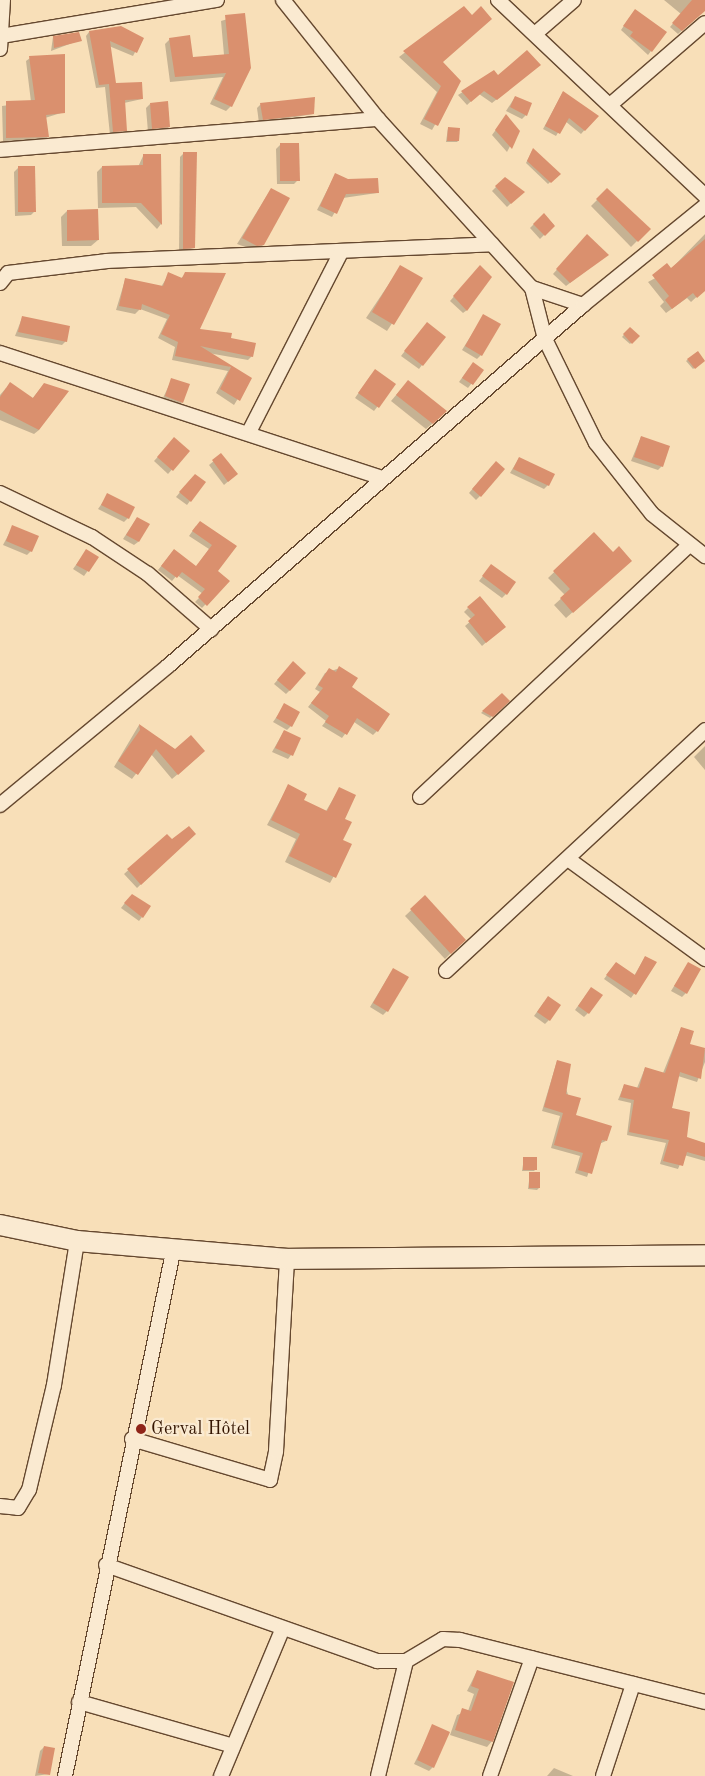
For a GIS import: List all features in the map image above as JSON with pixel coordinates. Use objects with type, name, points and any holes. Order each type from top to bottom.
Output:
[{"type":"street","points":[[3,0],[1,42],[217,0]]},
{"type":"street","points":[[283,0],[378,119],[532,288],[545,338],[596,443],[652,514],[688,546],[705,556]]},
{"type":"street","points":[[498,0],[536,33],[705,196]]},
{"type":"street","points":[[536,33],[574,0]]},
{"type":"street","points":[[610,105],[705,23]]},
{"type":"street","points":[[0,150],[378,119]]},
{"type":"street","points":[[0,806],[211,629],[382,478],[583,305],[705,206]]},
{"type":"street","points":[[3,275],[134,260],[340,254],[492,244]]},
{"type":"street","points":[[249,432],[340,254]]},
{"type":"street","points":[[532,288],[583,305]]},
{"type":"street","points":[[0,353],[249,432],[382,478]]},
{"type":"street","points":[[0,493],[92,537],[148,574],[211,629]]},
{"type":"street","points":[[420,797],[688,546]]},
{"type":"street","points":[[446,971],[705,730]]},
{"type":"street","points":[[568,859],[705,959]]},
{"type":"street","points":[[0,1225],[77,1241],[173,1252],[287,1259],[705,1255]]},
{"type":"street","points":[[0,1506],[18,1508],[29,1490],[54,1385],[77,1241]]},
{"type":"street","points":[[66,1776],[106,1565],[173,1252]]},
{"type":"street","points":[[132,1439],[270,1480],[276,1451],[287,1259]]},
{"type":"street","points":[[106,1565],[377,1661],[406,1661],[443,1639],[532,1658],[705,1702]]},
{"type":"street","points":[[221,1776],[283,1628]]},
{"type":"street","points":[[490,1776],[532,1658]]},
{"type":"street","points":[[378,1776],[406,1661]]},
{"type":"street","points":[[603,1776],[633,1684]]},
{"type":"street","points":[[80,1702],[233,1746]]},
{"type":"building","points":[[692,0],[705,0],[705,11],[682,31],[672,23]]},
{"type":"building","points":[[464,6],[472,15],[481,6],[492,19],[443,62],[461,81],[438,126],[424,119],[441,86],[403,51]]},
{"type":"building","points":[[635,9],[667,32],[652,52],[630,36],[633,32],[623,26]]},
{"type":"building","points":[[245,13],[251,68],[232,107],[214,99],[226,73],[175,77],[169,38],[190,35],[193,57],[229,54],[225,15]]},
{"type":"building","points":[[121,26],[144,38],[137,53],[110,41],[116,83],[142,82],[143,99],[125,100],[127,131],[113,132],[109,84],[99,85],[89,31]]},
{"type":"building","points":[[79,32],[82,41],[54,48],[53,36]]},
{"type":"building","points":[[527,50],[541,65],[497,100],[484,91],[471,102],[461,91],[494,70],[498,75]]},
{"type":"building","points":[[65,54],[65,113],[46,115],[49,137],[6,138],[6,101],[35,100],[29,56]]},
{"type":"building","points":[[563,91],[599,116],[585,131],[569,118],[560,134],[545,126]]},
{"type":"building","points":[[515,96],[532,103],[527,116],[510,107]]},
{"type":"building","points":[[315,97],[314,114],[263,120],[260,103]]},
{"type":"building","points":[[168,101],[170,127],[152,129],[150,103]]},
{"type":"building","points":[[506,114],[520,131],[512,149],[495,130]]},
{"type":"building","points":[[448,127],[460,128],[459,141],[447,141]]},
{"type":"building","points":[[280,143],[299,143],[300,181],[280,181]]},
{"type":"building","points":[[533,148],[561,174],[551,183],[527,161]]},
{"type":"building","points":[[183,152],[197,152],[195,248],[183,249]]},
{"type":"building","points":[[143,154],[161,154],[162,225],[141,203],[102,203],[102,166],[143,165]]},
{"type":"building","points":[[18,166],[35,166],[36,212],[18,212]]},
{"type":"building","points":[[335,173],[348,179],[378,178],[379,193],[346,194],[337,214],[320,206]]},
{"type":"building","points":[[505,177],[525,192],[511,204],[495,186]]},
{"type":"building","points":[[271,188],[290,198],[264,245],[257,246],[242,238]]},
{"type":"building","points":[[607,188],[651,229],[638,242],[596,199]]},
{"type":"building","points":[[98,209],[99,240],[67,241],[67,210]]},
{"type":"building","points":[[544,213],[555,226],[545,236],[533,224]]},
{"type":"building","points":[[587,234],[609,255],[570,283],[556,269]]},
{"type":"building","points":[[705,239],[705,291],[697,298],[693,293],[672,309],[665,300],[669,296],[652,275],[667,263],[671,268]]},
{"type":"building","points":[[400,265],[423,278],[394,325],[372,312]]},
{"type":"building","points":[[480,265],[492,277],[467,311],[453,296]]},
{"type":"building","points":[[168,272],[182,278],[185,272],[226,273],[200,329],[232,333],[231,338],[256,343],[253,357],[200,346],[252,378],[240,401],[220,389],[231,367],[175,356],[178,342],[161,334],[170,315],[142,304],[141,310],[119,306],[125,278],[163,286]]},
{"type":"building","points":[[483,314],[501,324],[482,356],[465,346]]},
{"type":"building","points":[[22,316],[70,326],[67,342],[18,332]]},
{"type":"building","points":[[427,322],[446,337],[423,366],[404,351]]},
{"type":"building","points":[[630,327],[640,336],[632,344],[623,334]]},
{"type":"building","points":[[698,351],[705,361],[695,369],[687,359]]},
{"type":"building","points":[[473,362],[484,370],[473,385],[462,378]]},
{"type":"building","points":[[375,369],[396,384],[379,408],[358,393]]},
{"type":"building","points":[[171,378],[190,384],[183,403],[165,396]]},
{"type":"building","points":[[408,380],[447,411],[433,424],[396,395]]},
{"type":"building","points":[[10,382],[33,398],[44,383],[69,391],[39,430],[0,410],[0,397]]},
{"type":"building","points":[[641,436],[670,446],[663,467],[634,457]]},
{"type":"building","points":[[174,437],[190,451],[173,471],[157,457]]},
{"type":"building","points":[[221,453],[238,474],[228,482],[212,460]]},
{"type":"building","points":[[519,457],[555,474],[549,486],[513,469]]},
{"type":"building","points":[[496,461],[505,469],[481,497],[472,489]]},
{"type":"building","points":[[195,474],[206,482],[191,502],[179,492]]},
{"type":"building","points":[[107,493],[135,507],[129,519],[101,505]]},
{"type":"building","points":[[137,517],[150,524],[139,542],[126,535]]},
{"type":"building","points":[[200,521],[237,546],[218,571],[230,581],[207,606],[198,597],[205,589],[182,572],[177,578],[161,566],[174,549],[196,566],[212,545],[192,531]]},
{"type":"building","points":[[12,525],[39,536],[32,552],[6,541]]},
{"type":"building","points":[[594,532],[613,552],[619,546],[632,561],[573,613],[560,598],[570,589],[553,571]]},
{"type":"building","points":[[86,549],[99,557],[89,572],[76,565]]},
{"type":"building","points":[[491,564],[516,582],[507,595],[482,576]]},
{"type":"building","points":[[480,596],[506,627],[486,643],[468,621],[475,615],[467,607]]},
{"type":"building","points":[[293,661],[306,673],[290,691],[277,680]]},
{"type":"building","points":[[339,666],[358,678],[352,687],[390,714],[378,732],[357,718],[347,735],[325,722],[329,716],[311,703],[323,688],[318,685],[329,668],[336,672]]},
{"type":"building","points":[[502,693],[510,701],[493,717],[482,711]]},
{"type":"building","points":[[284,703],[300,712],[292,727],[276,718]]},
{"type":"building","points":[[139,724],[175,749],[191,735],[205,751],[178,775],[156,749],[138,775],[118,761],[140,730]]},
{"type":"building","points":[[284,730],[301,738],[293,756],[275,748]]},
{"type":"building","points":[[288,784],[307,794],[304,800],[327,811],[339,787],[356,795],[345,819],[352,822],[343,840],[352,844],[336,878],[289,856],[300,834],[271,820]]},
{"type":"building","points":[[189,826],[196,834],[141,885],[127,869],[167,834],[172,839]]},
{"type":"building","points":[[132,894],[151,906],[143,918],[124,903]]},
{"type":"building","points":[[425,895],[466,940],[451,954],[410,909]]},
{"type":"building","points":[[645,956],[657,962],[636,995],[606,975],[616,962],[635,975]]},
{"type":"building","points":[[688,962],[701,969],[687,994],[674,986]]},
{"type":"building","points":[[393,968],[409,977],[388,1012],[373,1003]]},
{"type":"building","points":[[591,987],[603,995],[589,1014],[578,1006]]},
{"type":"building","points":[[548,996],[561,1005],[550,1021],[537,1012]]},
{"type":"building","points":[[681,1027],[694,1031],[690,1044],[705,1048],[701,1079],[680,1072],[672,1108],[690,1112],[687,1137],[705,1143],[705,1157],[687,1152],[683,1166],[663,1161],[669,1140],[629,1132],[634,1100],[620,1097],[624,1084],[639,1088],[645,1067],[665,1073]]},
{"type":"building","points":[[557,1060],[571,1064],[566,1094],[581,1098],[576,1115],[612,1126],[607,1141],[602,1140],[592,1174],[578,1170],[583,1153],[554,1145],[563,1113],[544,1107]]},
{"type":"building","points":[[523,1157],[537,1157],[537,1170],[523,1170]]},
{"type":"building","points":[[529,1172],[540,1172],[540,1188],[529,1188]]},
{"type":"building","points":[[477,1670],[514,1682],[493,1742],[455,1730],[462,1708],[471,1711],[479,1689],[471,1686]]},
{"type":"building","points":[[432,1724],[450,1732],[434,1768],[417,1760]]},
{"type":"building","points":[[44,1746],[55,1748],[50,1775],[38,1773]]},
{"type":"place","name":"Gerval Hôtel","points":[[141,1429]]}]
